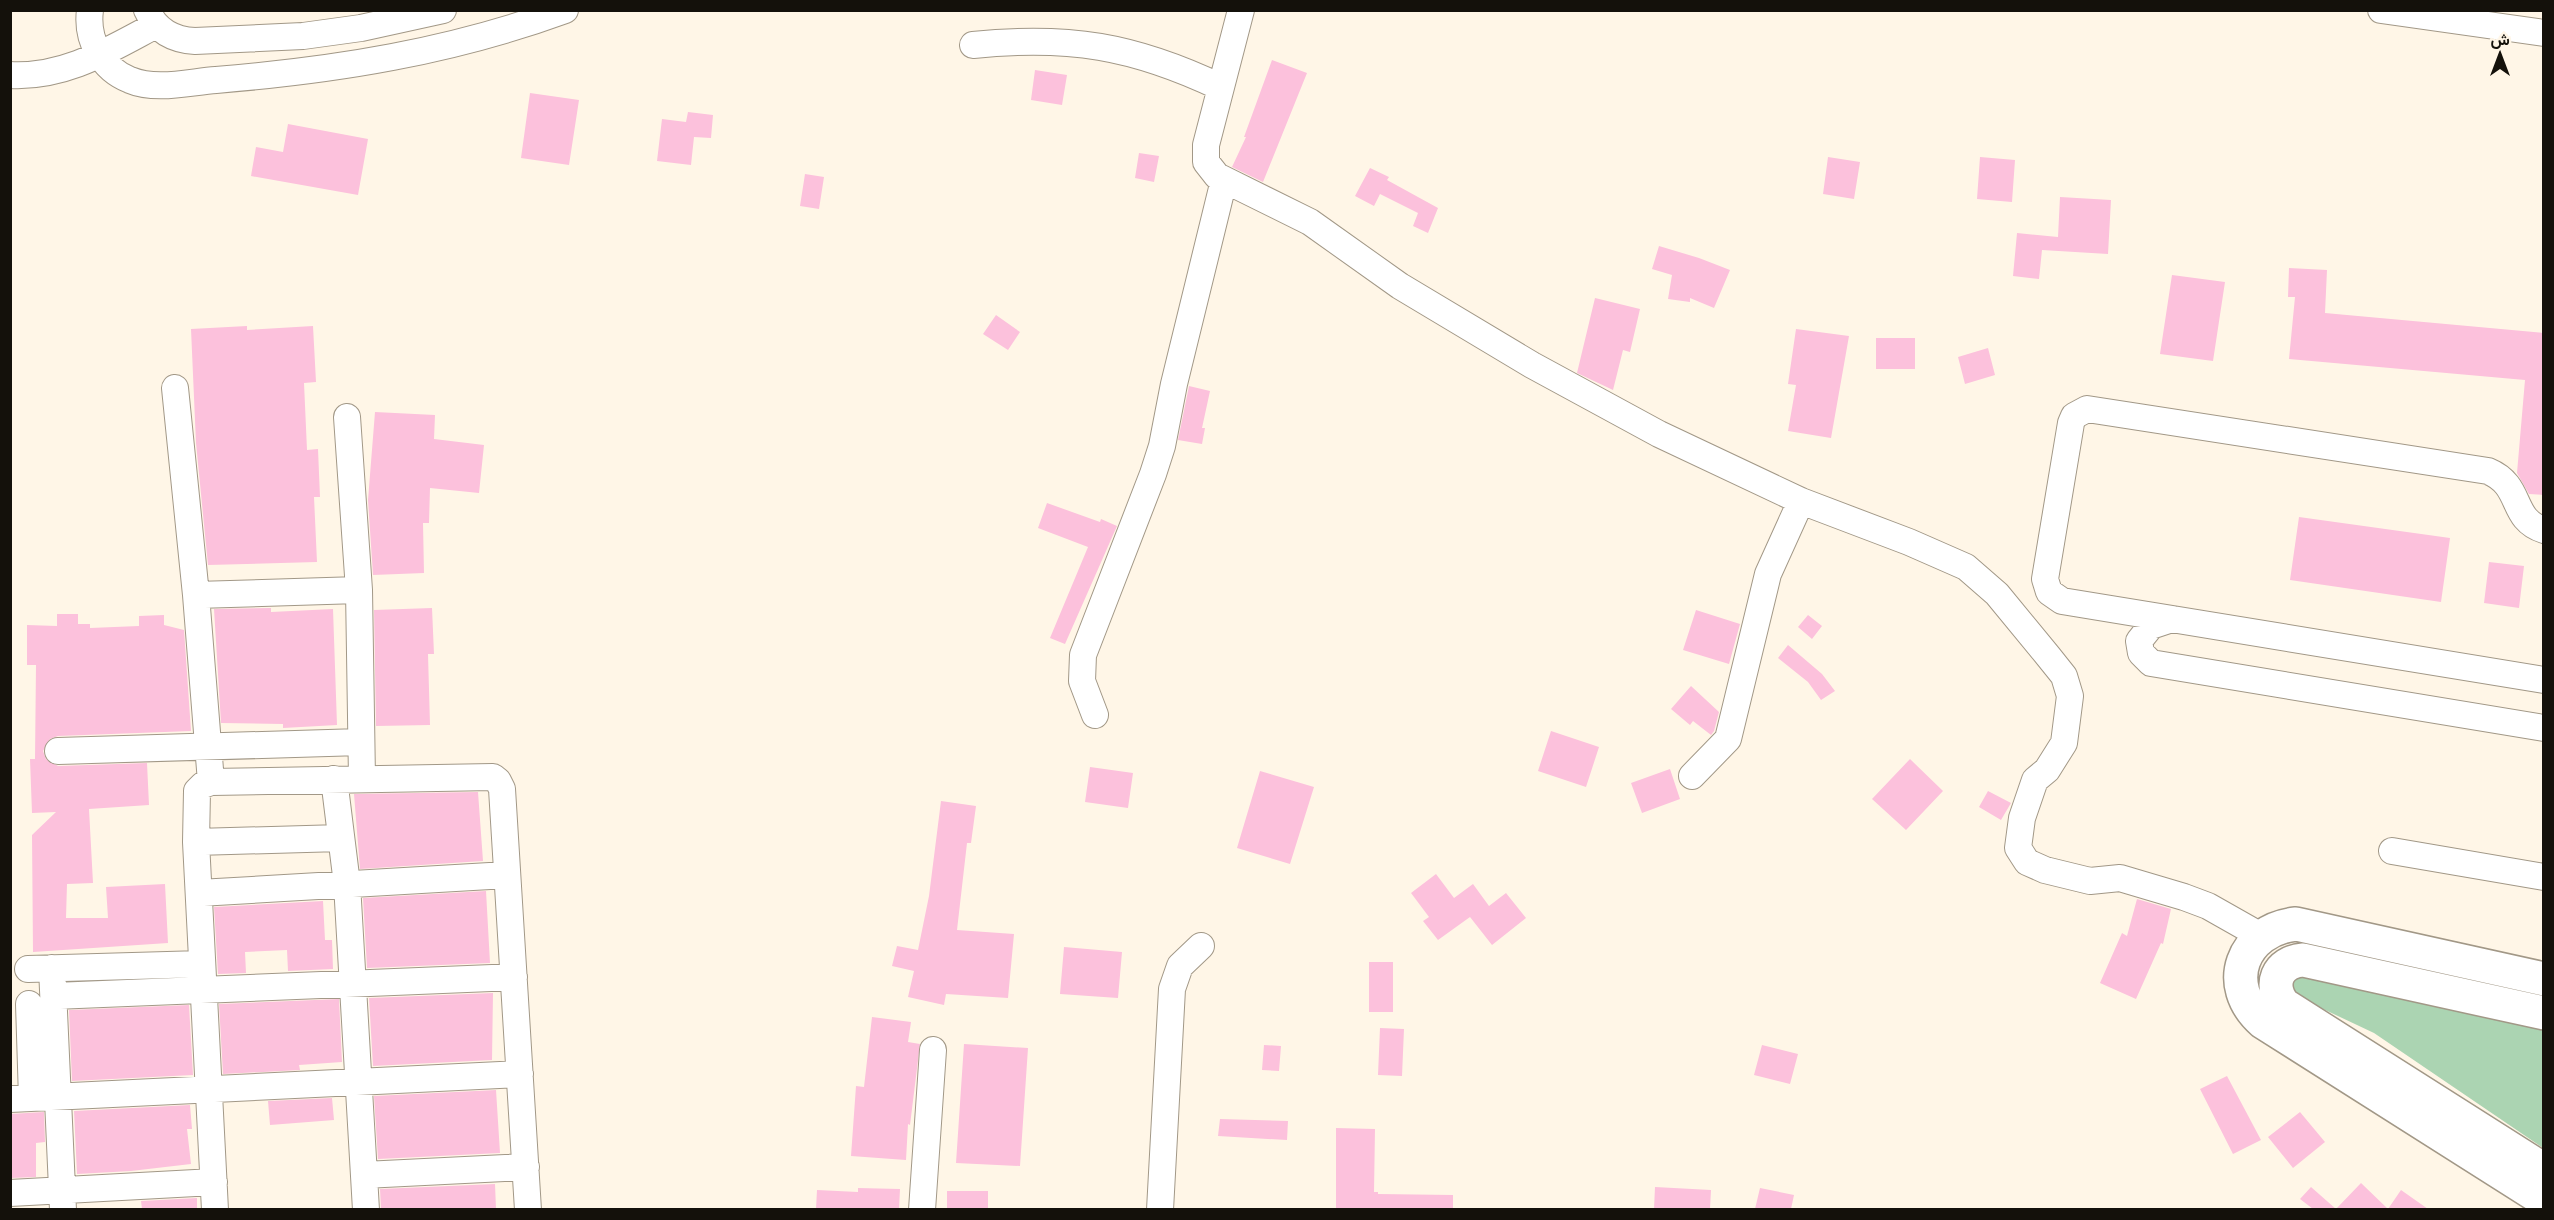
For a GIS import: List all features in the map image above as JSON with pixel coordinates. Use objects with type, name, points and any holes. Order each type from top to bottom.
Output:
[{"type":"main road","points":[[2544,979],[2296,924],[2272,929],[2261,936],[2246,955],[2240,979],[2242,992],[2253,1014],[2263,1022],[2544,1200]]},
{"type":"main road","points":[[2544,1013],[2303,960],[2288,963],[2277,975],[2275,983],[2276,991],[2284,1005],[2544,1170]]},
{"type":"street","points":[[90,10],[90,31],[99,55],[118,74],[143,84],[157,85],[307,72],[380,60],[461,42],[565,10]]},
{"type":"street","points":[[10,75],[43,75],[63,70],[99,55],[151,18],[174,37],[184,40],[303,36],[361,28],[443,10]]},
{"type":"street","points":[[1241,10],[1205,154],[1210,170],[1224,180],[1310,222],[1401,286],[1532,365],[1659,434],[1801,501],[1909,542],[1966,567],[1997,594],[2064,676],[2070,696],[2064,743],[2047,770],[2035,780],[2022,818],[2018,848],[2027,862],[2045,870],[2090,881],[2120,878],[2184,897],[2208,906],[2261,936]]},
{"type":"street","points":[[2381,10],[2544,33]]},
{"type":"street","points":[[973,45],[1016,41],[1058,41],[1100,45],[1142,55],[1182,69],[1221,87]]},
{"type":"street","points":[[1095,715],[1082,681],[1083,655],[1162,446],[1174,384],[1224,180]]},
{"type":"street","points":[[175,388],[196,595],[211,782]]},
{"type":"street","points":[[2544,530],[2528,523],[2519,510],[2510,487],[2497,475],[2488,471],[2087,409],[2074,416],[2071,423],[2045,579],[2049,592],[2062,601],[2544,680]]},
{"type":"street","points":[[347,417],[359,590],[362,779]]},
{"type":"street","points":[[1692,776],[1728,739],[1768,574],[1801,501]]},
{"type":"street","points":[[196,595],[359,590]]},
{"type":"street","points":[[2121,611],[2132,624],[2145,658],[2158,665],[2544,728]]},
{"type":"street","points":[[2139,640],[2151,626],[2172,619]]},
{"type":"street","points":[[58,751],[361,742]]},
{"type":"street","points":[[215,1209],[196,842],[197,791],[203,785],[211,782],[496,778],[502,789],[528,1209]]},
{"type":"street","points":[[334,779],[346,884],[366,1209]]},
{"type":"street","points":[[196,842],[341,838]]},
{"type":"street","points":[[2392,851],[2544,877]]},
{"type":"street","points":[[199,893],[507,875]]},
{"type":"street","points":[[1160,1209],[1172,989],[1180,966],[1201,946]]},
{"type":"street","points":[[63,1200],[54,996],[40,968],[202,964]]},
{"type":"street","points":[[54,996],[514,977]]},
{"type":"street","points":[[29,1004],[21,1099],[520,1074]]},
{"type":"street","points":[[922,1209],[933,1050]]},
{"type":"street","points":[[364,1175],[526,1167]]},
{"type":"street","points":[[10,1193],[63,1200],[214,1182]]},
{"type":"green space","points":[[2288,968],[2543,1024],[2543,1148],[2374,1033],[2287,992]]},
{"type":"building","points":[[1272,60],[1307,73],[1263,182],[1232,167],[1246,137],[1244,137]]},
{"type":"building","points":[[1035,70],[1067,75],[1062,105],[1031,100]]},
{"type":"building","points":[[530,93],[579,100],[569,165],[521,158]]},
{"type":"building","points":[[688,112],[713,115],[711,138],[694,137],[691,165],[657,161],[662,119],[686,122]]},
{"type":"building","points":[[288,124],[368,139],[358,195],[251,176],[256,147],[283,152]]},
{"type":"building","points":[[1139,153],[1159,156],[1154,182],[1135,178]]},
{"type":"building","points":[[1828,157],[1860,162],[1854,199],[1823,194]]},
{"type":"building","points":[[1980,157],[2015,160],[2012,202],[1977,199]]},
{"type":"building","points":[[1370,168],[1389,177],[1387,180],[1438,208],[1428,233],[1413,226],[1418,213],[1380,194],[1374,206],[1355,196]]},
{"type":"building","points":[[805,174],[824,177],[819,209],[800,206]]},
{"type":"building","points":[[2060,197],[2111,200],[2108,254],[2042,250],[2039,279],[2013,276],[2017,233],[2058,237]]},
{"type":"building","points":[[1659,246],[1730,270],[1714,308],[1690,298],[1690,302],[1668,299],[1672,275],[1652,269]]},
{"type":"building","points":[[2289,268],[2327,270],[2325,313],[2544,333],[2544,495],[2529,494],[2517,473],[2525,380],[2289,359],[2295,297],[2288,297]]},
{"type":"building","points":[[2172,275],[2225,282],[2213,361],[2160,354]]},
{"type":"building","points":[[1595,298],[1640,309],[1630,352],[1623,350],[1613,390],[1577,373]]},
{"type":"building","points":[[996,315],[1020,332],[1008,350],[983,334]]},
{"type":"building","points":[[247,326],[247,330],[313,326],[316,382],[304,383],[307,450],[318,449],[320,497],[314,497],[317,562],[208,565],[196,443],[191,329]]},
{"type":"building","points":[[1796,329],[1849,336],[1831,438],[1788,431],[1796,385],[1788,384]]},
{"type":"building","points":[[1876,338],[1915,338],[1915,369],[1876,369]]},
{"type":"building","points":[[1988,348],[1995,375],[1965,384],[1958,357]]},
{"type":"building","points":[[1189,386],[1210,391],[1202,428],[1205,428],[1202,444],[1178,440]]},
{"type":"building","points":[[375,412],[435,415],[434,439],[484,445],[479,493],[430,488],[429,523],[423,523],[424,573],[373,575],[368,500]]},
{"type":"building","points":[[1047,503],[1117,526],[1065,644],[1050,638],[1088,547],[1038,528]]},
{"type":"building","points":[[2299,517],[2450,538],[2441,602],[2290,580]]},
{"type":"building","points":[[2489,562],[2524,566],[2519,608],[2484,603]]},
{"type":"building","points":[[271,608],[271,612],[333,609],[337,725],[283,728],[283,724],[221,723],[214,609]]},
{"type":"building","points":[[432,608],[434,654],[428,654],[430,725],[376,726],[374,610]]},
{"type":"building","points":[[1696,610],[1740,624],[1729,664],[1683,650]]},
{"type":"building","points":[[57,614],[78,614],[78,624],[90,624],[90,628],[139,626],[139,616],[164,615],[164,625],[184,630],[191,731],[58,736],[50,739],[43,751],[46,759],[58,766],[147,763],[149,805],[89,809],[93,883],[67,884],[66,918],[108,918],[106,887],[165,884],[168,943],[33,952],[32,835],[56,812],[32,813],[30,759],[35,759],[36,665],[27,665],[27,625],[57,626]]},
{"type":"building","points":[[1808,615],[1822,626],[1812,639],[1798,627]]},
{"type":"building","points":[[1788,645],[1822,674],[1835,691],[1821,700],[1808,682],[1778,658]]},
{"type":"building","points":[[1691,686],[1719,712],[1711,735],[1693,721],[1690,725],[1671,709]]},
{"type":"building","points":[[1551,731],[1599,747],[1586,787],[1538,771]]},
{"type":"building","points":[[1910,759],[1943,791],[1906,830],[1872,799]]},
{"type":"building","points":[[1090,767],[1133,773],[1128,808],[1085,802]]},
{"type":"building","points":[[1670,769],[1680,799],[1642,813],[1631,783]]},
{"type":"building","points":[[1260,771],[1314,787],[1290,864],[1237,848]]},
{"type":"building","points":[[1988,791],[2011,803],[2001,820],[1979,807]]},
{"type":"building","points":[[478,792],[483,861],[360,869],[354,794]]},
{"type":"building","points":[[941,801],[976,806],[971,843],[967,843],[957,930],[1014,934],[1008,998],[946,994],[944,1005],[908,997],[914,971],[892,966],[897,946],[918,950],[929,896]]},
{"type":"building","points":[[1436,874],[1454,898],[1473,884],[1489,906],[1506,893],[1526,918],[1492,945],[1470,917],[1438,940],[1423,921],[1429,917],[1411,893]]},
{"type":"building","points":[[486,891],[490,963],[367,968],[363,898]]},
{"type":"building","points":[[2137,899],[2171,909],[2163,944],[2161,943],[2136,999],[2100,983],[2122,933],[2127,936]]},
{"type":"building","points":[[323,901],[325,940],[332,940],[333,969],[288,971],[287,950],[245,952],[246,973],[218,974],[214,907]]},
{"type":"building","points":[[1064,947],[1122,952],[1118,998],[1060,994]]},
{"type":"building","points":[[1369,962],[1393,962],[1393,1012],[1369,1012]]},
{"type":"building","points":[[493,993],[492,1060],[373,1066],[369,998]]},
{"type":"building","points":[[339,999],[342,1062],[299,1065],[300,1070],[223,1074],[219,1004]]},
{"type":"building","points":[[189,1005],[193,1075],[72,1081],[69,1010]]},
{"type":"building","points":[[872,1017],[911,1022],[908,1042],[920,1044],[910,1125],[908,1124],[906,1160],[851,1156],[856,1086],[864,1087]]},
{"type":"building","points":[[1380,1028],[1404,1029],[1402,1076],[1378,1075]]},
{"type":"building","points":[[964,1044],[1028,1048],[1020,1166],[956,1163]]},
{"type":"building","points":[[1264,1045],[1281,1046],[1279,1071],[1262,1070]]},
{"type":"building","points":[[1762,1045],[1798,1054],[1790,1084],[1754,1075]]},
{"type":"building","points":[[2227,1076],[2261,1140],[2233,1154],[2200,1089]]},
{"type":"building","points":[[496,1090],[500,1153],[378,1159],[374,1096]]},
{"type":"building","points":[[332,1098],[334,1120],[270,1125],[268,1101]]},
{"type":"building","points":[[190,1105],[192,1129],[187,1129],[191,1164],[77,1174],[74,1111]]},
{"type":"building","points":[[44,1112],[45,1142],[36,1143],[36,1177],[10,1178],[10,1114]]},
{"type":"building","points":[[2300,1112],[2325,1142],[2293,1168],[2268,1137]]},
{"type":"building","points":[[1220,1119],[1288,1121],[1287,1140],[1218,1136]]},
{"type":"building","points":[[1336,1128],[1375,1129],[1374,1192],[1378,1194],[1453,1195],[1453,1209],[1336,1209]]},
{"type":"building","points":[[2361,1183],[2388,1209],[2336,1209]]},
{"type":"building","points":[[495,1184],[496,1209],[381,1209],[380,1189]]},
{"type":"building","points":[[1655,1187],[1711,1190],[1710,1209],[1654,1209]]},
{"type":"building","points":[[2311,1187],[2336,1209],[2313,1209],[2300,1199]]},
{"type":"building","points":[[858,1188],[900,1189],[899,1209],[816,1209],[817,1190],[858,1192]]},
{"type":"building","points":[[1760,1188],[1794,1195],[1791,1209],[1755,1209]]},
{"type":"building","points":[[2401,1190],[2428,1209],[2388,1209]]},
{"type":"building","points":[[947,1191],[988,1191],[988,1209],[947,1209]]},
{"type":"building","points":[[197,1198],[197,1209],[142,1209],[141,1201]]}]
